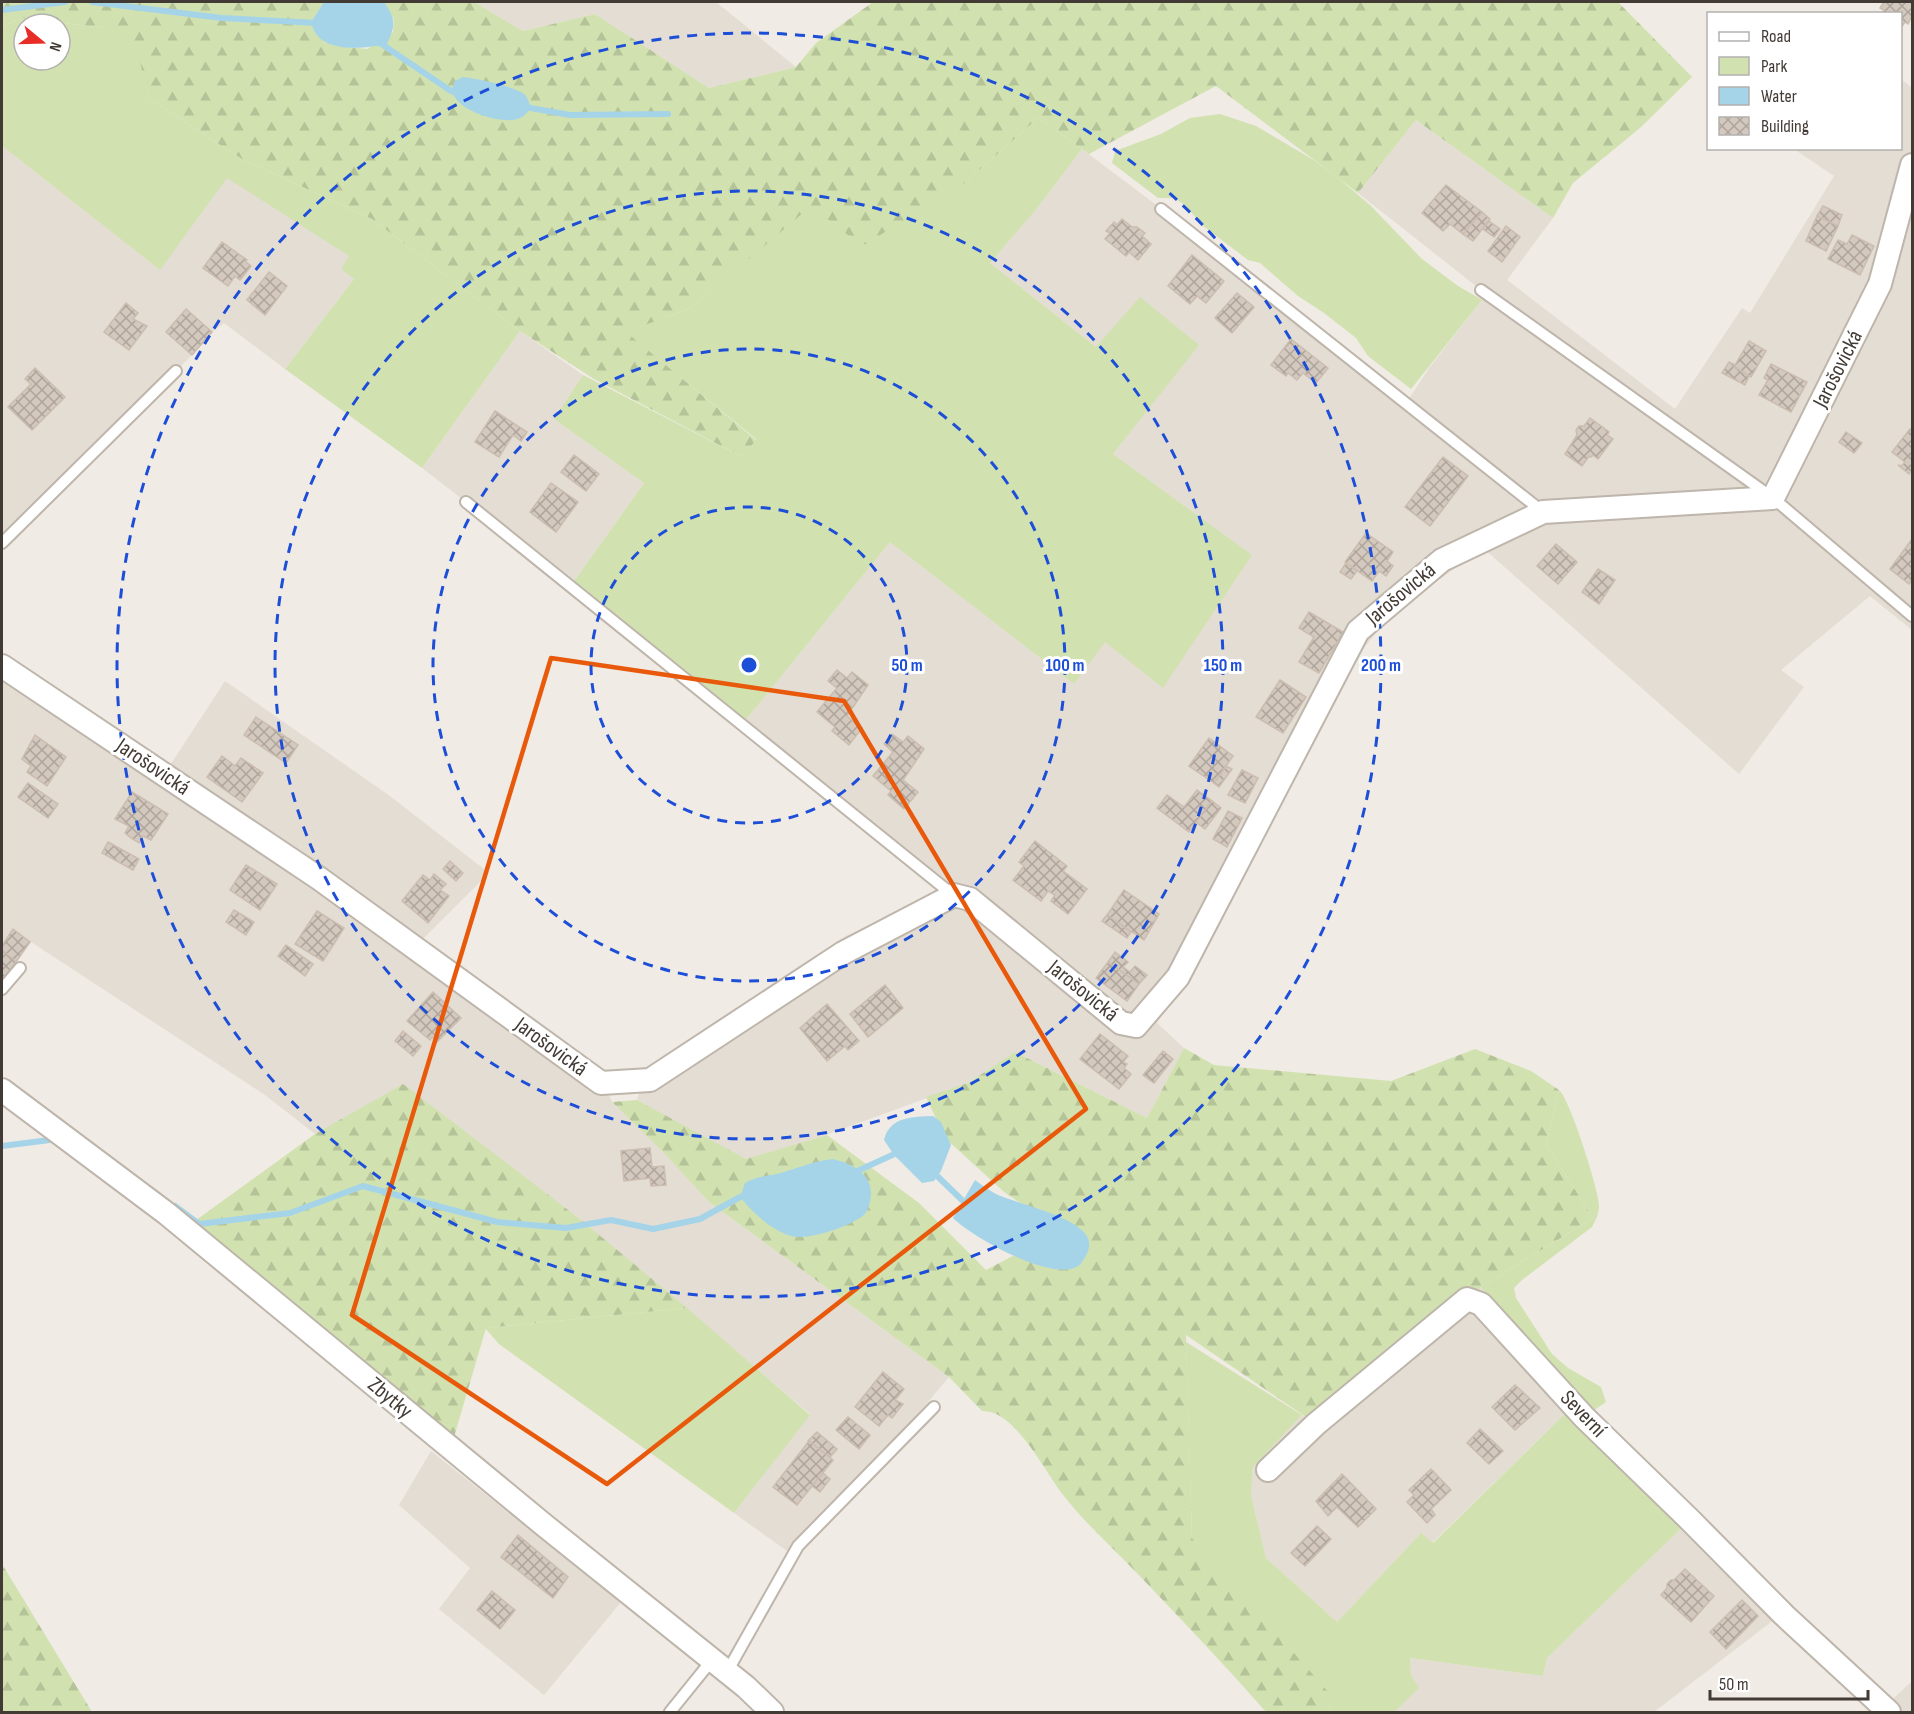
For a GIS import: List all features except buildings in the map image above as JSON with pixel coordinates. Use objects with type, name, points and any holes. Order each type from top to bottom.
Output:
[{"type":"street","name":"Jarošovická","points":[[2,666],[320,879],[601,1083],[650,1080],[843,953],[954,895],[970,899],[1121,1023],[1137,1026],[1178,976],[1358,631],[1442,560],[1543,513],[1773,498],[1880,284],[1912,165]]},
{"type":"street","name":"Zbytky","points":[[2,1090],[166,1213],[544,1525],[719,1666],[772,1713]]},
{"type":"street","name":"Severní","points":[[1268,1470],[1316,1425],[1467,1299],[1481,1304],[1584,1417],[1784,1615],[1889,1713]]},
{"type":"lane","points":[[1161,209],[1543,513]]},
{"type":"lane","points":[[1481,290],[1773,498],[1912,616]]},
{"type":"lane","points":[[2,543],[176,370]]},
{"type":"lane","points":[[466,502],[954,895]]},
{"type":"lane","points":[[2,988],[20,968]]},
{"type":"lane","points":[[670,1713],[719,1666],[798,1546],[934,1407]]},
{"type":"highlighted area","points":[[551,658],[844,701],[1086,1109],[607,1484],[352,1315]]},
{"type":"shaded area","points":[[474,2],[716,2],[796,67],[709,88],[595,14],[523,31]]},
{"type":"shaded area","points":[[1902,80],[1912,88],[1912,630],[1870,596],[1781,670],[1804,687],[1739,774],[1483,548],[1390,615],[1350,666],[1184,980],[1157,1023],[1184,1048],[1147,1118],[1015,1052],[968,1083],[823,1136],[746,1160],[637,1100],[646,1068],[683,1047],[846,936],[950,888],[745,721],[890,542],[1073,683],[1105,641],[1251,555],[1113,454],[1198,345],[1096,347],[990,263],[1035,211],[1082,149],[1292,307],[1409,399],[1429,368],[1482,300],[1477,296],[1481,290],[1358,193],[1416,120],[1553,218],[1507,280],[1675,409],[1742,308],[1750,313],[1834,176],[1795,150],[1902,150]]},
{"type":"shaded area","points":[[2,146],[159,269],[227,177],[350,256],[354,279],[285,369],[224,323],[212,332],[192,355],[2,545]]},
{"type":"shaded area","points":[[520,331],[583,375],[554,419],[644,483],[572,584],[422,468]]},
{"type":"shaded area","points":[[2,657],[167,770],[225,681],[390,796],[489,873],[421,941],[598,1069],[612,1102],[709,1202],[949,1377],[874,1466],[787,1551],[734,1513],[810,1414],[580,1219],[407,1088],[315,1134],[265,1095],[31,942],[2,980]]},
{"type":"shaded area","points":[[1481,1287],[1574,1405],[1432,1543],[1421,1533],[1337,1622],[1266,1558],[1251,1495],[1253,1467],[1302,1415],[1316,1424]]},
{"type":"shaded area","points":[[431,1451],[621,1602],[544,1695],[439,1609],[470,1568],[399,1505]]},
{"type":"shaded area","points":[[1693,1517],[1775,1619],[1654,1712],[1394,1712],[1418,1688],[1411,1675],[1409,1658],[1543,1676],[1547,1658]]},
{"type":"shaded area","points":[[1912,1681],[1912,1712],[1881,1712],[1895,1697]]},
{"type":"green space","points":[[2,2],[324,2],[311,22],[324,42],[367,49],[393,32],[394,20],[384,2],[474,2],[523,31],[595,14],[709,88],[796,67],[816,43],[873,2],[1618,2],[1692,77],[1640,128],[1573,183],[1553,218],[1416,120],[1358,193],[1216,86],[1089,154],[1038,118],[961,186],[862,246],[811,206],[691,308],[626,332],[756,440],[742,457],[594,379],[520,331],[372,219],[242,159],[148,98],[139,57],[105,28],[72,24],[72,12],[12,12],[12,22],[2,26]]},
{"type":"green space","points":[[12,22],[12,72],[72,72],[72,24],[105,28],[140,57],[148,98],[242,159],[372,219],[520,331],[422,468],[285,369],[354,279],[341,269],[349,256],[227,178],[160,270],[2,146],[2,26]]},
{"type":"green space","points":[[1220,114],[1256,126],[1312,159],[1370,205],[1422,259],[1458,286],[1482,300],[1411,389],[1368,356],[1356,338],[1298,296],[1260,263],[1248,260],[1202,225],[1185,205],[1174,198],[1158,198],[1112,163],[1115,151],[1161,134],[1190,118]]},
{"type":"green space","points":[[1038,118],[1082,149],[1035,211],[990,263],[1096,347],[1140,297],[1199,345],[1113,454],[1252,555],[1163,688],[1105,642],[1074,684],[890,542],[745,721],[572,584],[644,483],[554,419],[583,375],[742,457],[756,439],[625,332],[691,308],[811,205],[961,186]]},
{"type":"green space","points":[[1184,1048],[1214,1065],[1391,1081],[1475,1049],[1531,1071],[1559,1090],[1546,1144],[1593,1218],[1481,1287],[1316,1424],[1186,1335],[1192,1538],[1331,1695],[1329,1712],[1266,1712],[1184,1622],[1080,1515],[1018,1431],[994,1413],[982,1411],[949,1377],[709,1202],[612,1102],[637,1100],[746,1159],[827,1135],[919,1203],[986,1270],[1060,1231],[1003,1191],[945,1138],[926,1097],[968,1083],[1015,1052],[1147,1118]]},
{"type":"green space","points":[[403,1084],[580,1219],[687,1308],[486,1328],[454,1437],[192,1223],[315,1134]]},
{"type":"green space","points":[[1559,1090],[1564,1096],[1583,1144],[1598,1196],[1597,1216],[1592,1227],[1514,1288],[1516,1298],[1552,1354],[1568,1368],[1601,1387],[1606,1402],[1590,1413],[1693,1517],[1547,1658],[1543,1676],[1410,1658],[1411,1675],[1419,1688],[1394,1712],[1329,1712],[1330,1695],[1192,1538],[1186,1342],[1302,1415],[1253,1467],[1251,1495],[1266,1558],[1337,1622],[1421,1533],[1433,1543],[1574,1405],[1481,1287],[1593,1218],[1546,1144]]},
{"type":"green space","points":[[687,1308],[810,1415],[734,1513],[499,1344],[485,1328]]},
{"type":"green space","points":[[2,1564],[92,1712],[2,1712]]},
{"type":"water","points":[[324,2],[384,2],[393,18],[392,32],[387,44],[350,48],[331,45],[323,41],[315,32],[311,22]]},
{"type":"water","points":[[463,77],[496,83],[521,92],[527,98],[531,109],[514,120],[497,119],[472,111],[459,102],[451,91],[455,81]]},
{"type":"water","points":[[933,1116],[941,1122],[951,1145],[941,1171],[934,1181],[922,1183],[894,1155],[884,1140],[891,1126],[903,1119]]},
{"type":"water","points":[[833,1159],[862,1172],[870,1185],[871,1192],[865,1214],[840,1228],[799,1237],[784,1234],[763,1220],[740,1197],[745,1183],[753,1179]]},
{"type":"water","points":[[975,1180],[998,1195],[1064,1219],[1085,1233],[1089,1246],[1081,1264],[1066,1270],[1032,1263],[994,1246],[963,1226],[953,1218]]},
{"type":"waterway","points":[[2,10],[65,2]]},
{"type":"waterway","points":[[92,2],[222,18],[318,23]]},
{"type":"waterway","points":[[377,41],[451,91],[459,94]]},
{"type":"waterway","points":[[525,107],[570,115],[668,114]]},
{"type":"waterway","points":[[2,1146],[58,1139]]},
{"type":"waterway","points":[[853,1173],[901,1151]]},
{"type":"waterway","points":[[933,1172],[963,1201]]},
{"type":"waterway","points":[[175,1206],[199,1224],[290,1213],[363,1186],[497,1222],[566,1228],[611,1220],[653,1229],[700,1219],[746,1195]]}]
